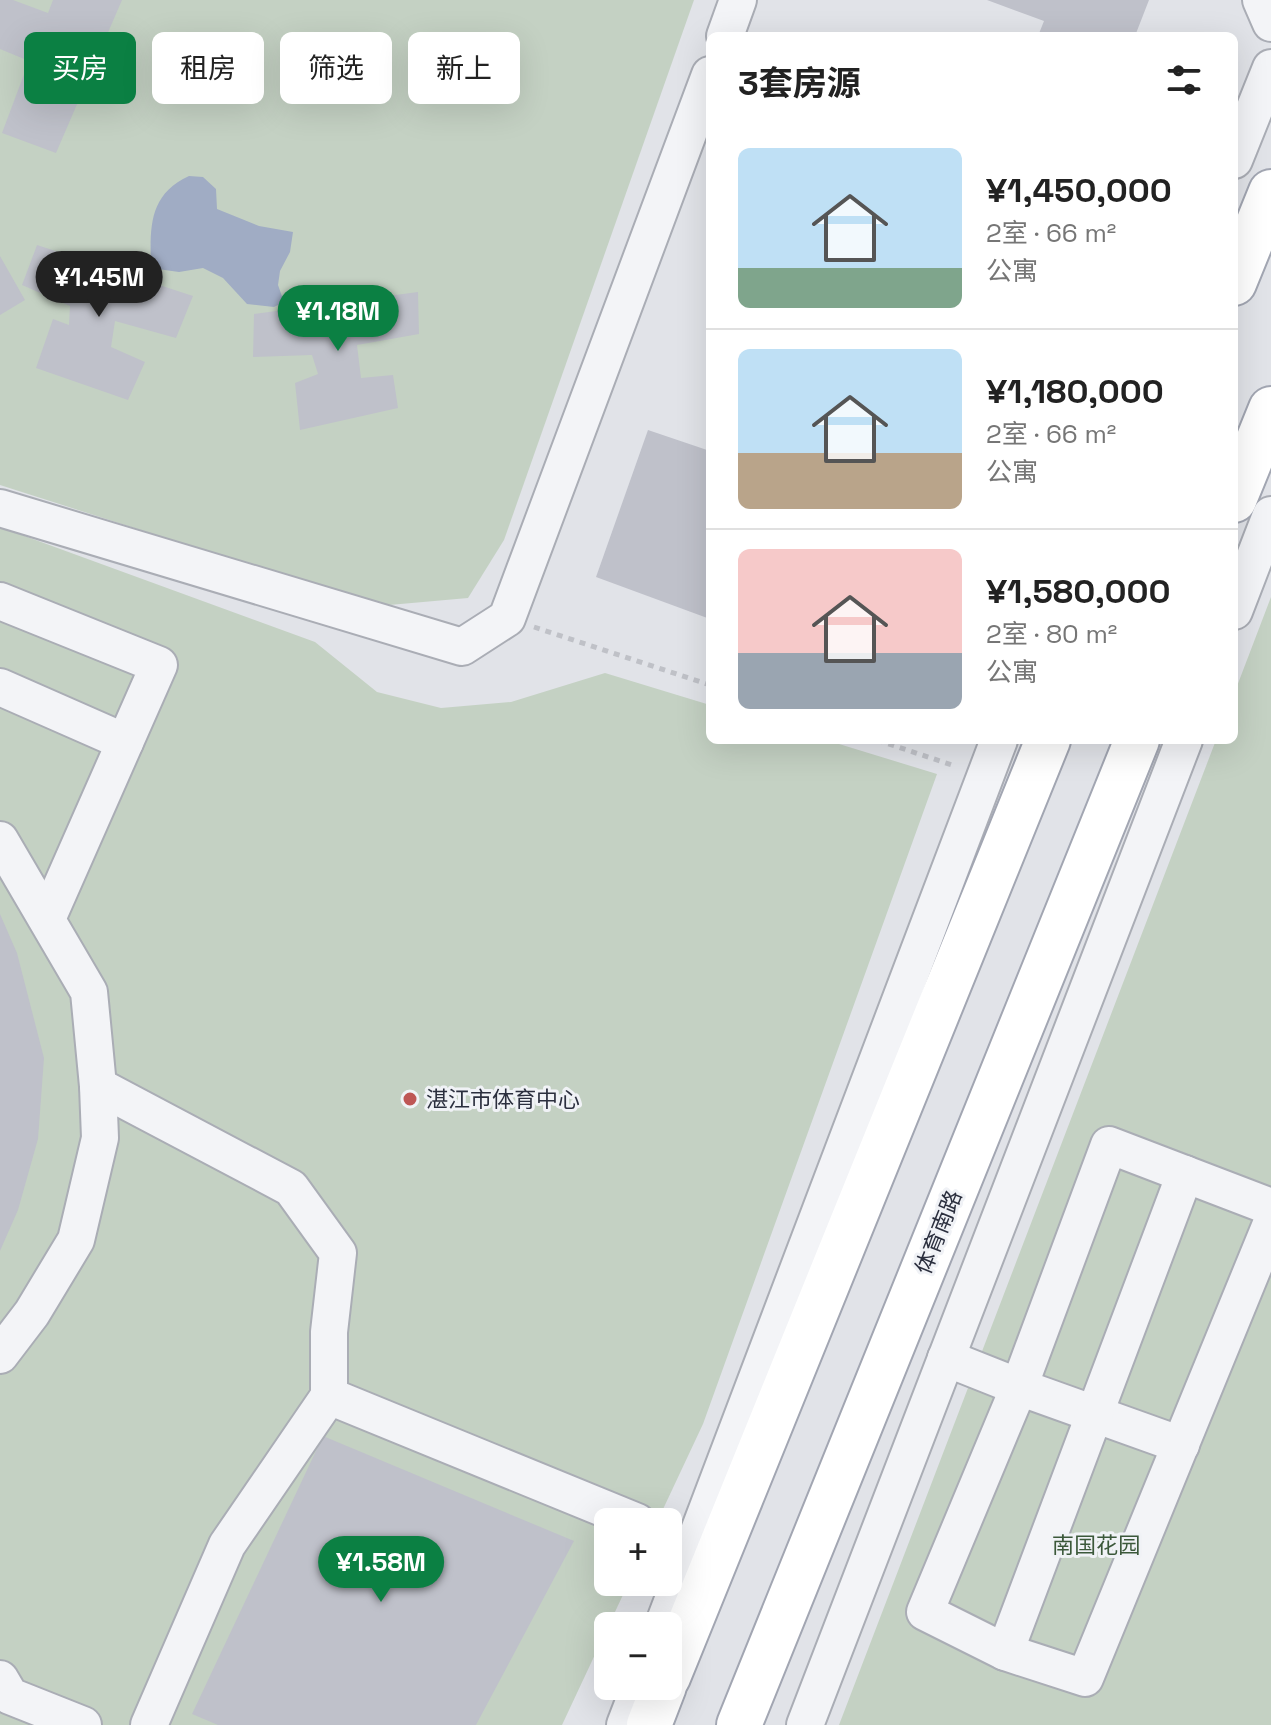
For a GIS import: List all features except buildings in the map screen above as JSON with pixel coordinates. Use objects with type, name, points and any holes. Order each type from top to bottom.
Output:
[{"type":"main road","points":[[1238,273],[1271,192]]},
{"type":"main road","points":[[1238,490],[1271,409]]},
{"type":"main road","points":[[682,1642],[1046,744]]},
{"type":"main road","name":"体育南路","points":[[739,1725],[1135,744]]},
{"type":"main road","points":[[649,1725],[659,1700]]},
{"type":"street","points":[[726,32],[738,0]]},
{"type":"street","points":[[1261,0],[1271,23]]},
{"type":"street","points":[[1238,150],[1271,68]]},
{"type":"street","points":[[0,508],[462,647],[507,618],[706,86]]},
{"type":"street","points":[[1238,601],[1271,515]]},
{"type":"street","points":[[0,601],[159,665],[47,919]]},
{"type":"street","points":[[0,687],[125,742]]},
{"type":"street","points":[[682,1537],[997,744]]},
{"type":"street","points":[[805,1725],[1182,744]]},
{"type":"street","points":[[0,840],[89,992],[100,1138],[76,1240],[32,1313],[0,1355]]},
{"type":"street","points":[[98,1086],[291,1188],[338,1253],[329,1332],[329,1396],[227,1545],[149,1725]]},
{"type":"street","points":[[1271,1207],[1109,1145],[1019,1387],[925,1612],[1005,1652],[1085,1678],[1271,1224]]},
{"type":"street","points":[[1005,1652],[1185,1174]]},
{"type":"street","points":[[946,1358],[1181,1445]]},
{"type":"street","points":[[329,1396],[603,1508]]},
{"type":"street","points":[[0,1679],[10,1696],[83,1725]]},
{"type":"street","points":[[625,1725],[635,1700]]},
{"type":"path","points":[[507,618],[706,684]]},
{"type":"path","points":[[889,744],[984,776]]},
{"type":"green space","points":[[0,0],[694,0],[504,540],[468,598],[378,606],[0,485]]},
{"type":"green space","name":"湛江市体育中心","points":[[0,527],[315,642],[377,692],[441,708],[511,702],[605,673],[706,704],[706,744],[839,744],[937,774],[703,1424],[664,1508],[594,1508],[594,1596],[622,1596],[615,1612],[594,1612],[594,1657],[562,1725],[0,1725]]},
{"type":"green space","name":"南国花园","points":[[1271,597],[1271,1725],[839,1725],[1214,744],[1238,744],[1238,684]]},
{"type":"water","points":[[189,176],[203,177],[216,189],[217,209],[259,226],[293,232],[290,252],[280,271],[278,285],[284,302],[274,307],[247,304],[223,278],[203,268],[179,272],[151,268],[154,214],[166,193]]},
{"type":"place","name":"湛江市体育中心","points":[[410,1099]]}]
